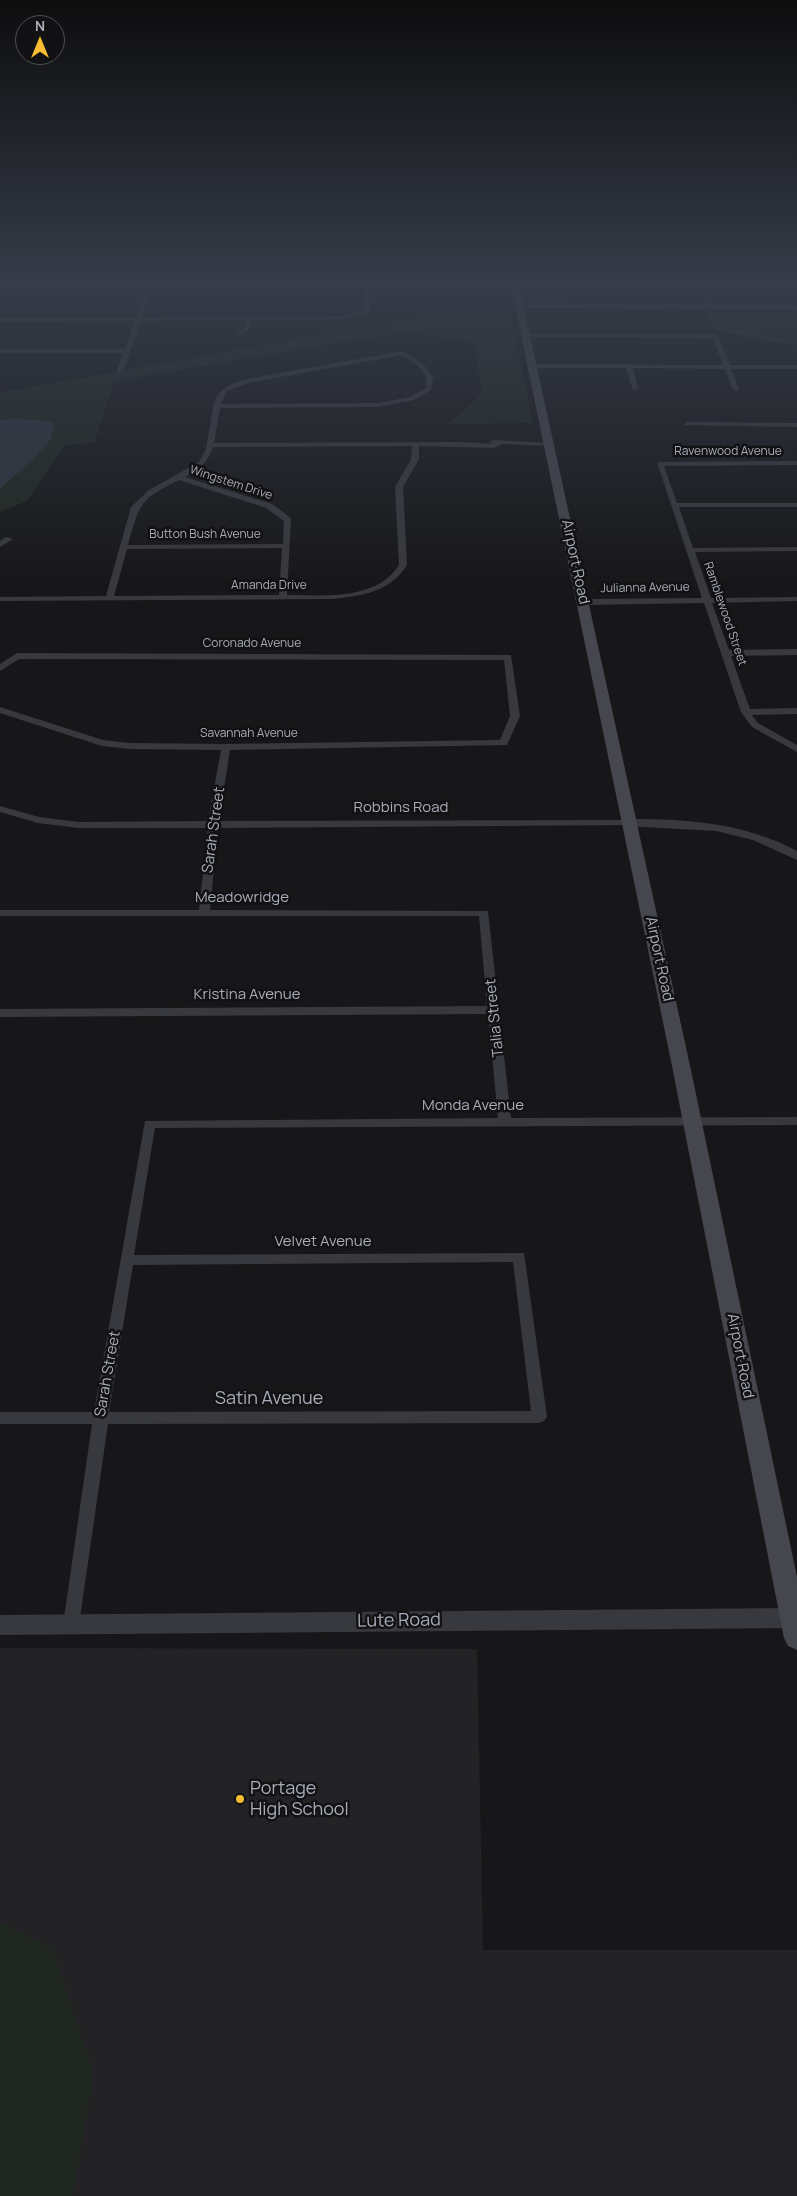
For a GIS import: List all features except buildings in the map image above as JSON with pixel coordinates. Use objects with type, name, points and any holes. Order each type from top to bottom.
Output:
[{"type":"main road","name":"Airport Road","points":[[537,383],[584,602],[796,1624]]},
{"type":"street","points":[[110,598],[135,507],[142,496],[197,466],[206,458],[220,395],[226,389],[240,383]]},
{"type":"street","points":[[218,406],[378,405],[412,399],[429,389],[429,383]]},
{"type":"street","points":[[634,383],[635,388]]},
{"type":"street","points":[[734,383],[736,389]]},
{"type":"street","points":[[687,424],[797,425]]},
{"type":"street","name":"Amanda Drive","points":[[0,599],[332,597],[373,589],[398,575],[403,564],[399,486],[415,459],[416,444]]},
{"type":"street","points":[[210,445],[463,444],[494,446],[499,444],[550,444]]},
{"type":"street","name":"Ravenwood Avenue","points":[[660,464],[797,463]]},
{"type":"street","name":"Ramblewood Street","points":[[660,464],[746,712],[756,725],[797,748]]},
{"type":"street","name":"Wingstem Drive","points":[[177,477],[269,506],[288,520],[283,597]]},
{"type":"street","points":[[675,505],[797,505]]},
{"type":"street","points":[[0,545],[9,540]]},
{"type":"street","name":"Button Bush Avenue","points":[[124,547],[287,546]]},
{"type":"street","points":[[690,550],[797,549]]},
{"type":"street","name":"Julianna Avenue","points":[[584,602],[797,599]]},
{"type":"street","points":[[725,653],[797,652]]},
{"type":"street","name":"Coronado Avenue","points":[[0,668],[17,656],[508,657],[515,716],[504,743]]},
{"type":"street","name":"Savannah Avenue","points":[[0,710],[102,744],[129,746],[226,747],[504,743]]},
{"type":"street","points":[[746,712],[797,712]]},
{"type":"street","name":"Sarah Street","points":[[204,914],[213,826],[226,747]]},
{"type":"street","name":"Robbins Road","points":[[0,809],[38,820],[78,825],[630,823],[716,826],[750,834],[780,845],[797,856]]},
{"type":"street","name":"Meadowridge","points":[[0,913],[484,912]]},
{"type":"street","name":"Talia Street","points":[[484,912],[505,1122]]},
{"type":"street","name":"Kristina Avenue","points":[[0,1013],[494,1010]]},
{"type":"street","name":"Monda Avenue","points":[[149,1124],[797,1121]]},
{"type":"street","name":"Sarah Street","points":[[71,1624],[101,1417],[149,1124]]},
{"type":"street","name":"Velvet Avenue","points":[[128,1260],[519,1257],[539,1417]]},
{"type":"street","name":"Satin Avenue","points":[[0,1418],[539,1417]]},
{"type":"street","name":"Lute Road","points":[[0,1625],[323,1623],[524,1618],[796,1624]]},
{"type":"shaded area","points":[[52,383],[113,383],[94,443],[65,445],[27,501],[0,512],[0,393]]},
{"type":"shaded area","points":[[481,383],[525,383],[533,423],[448,424],[482,394]]},
{"type":"shaded area","points":[[12,418],[54,422],[51,439],[32,460],[0,489],[0,421]]},
{"type":"shaded area","name":"Portage High School","points":[[0,1648],[477,1649],[483,1950],[797,1950],[797,2196],[0,2196]]},
{"type":"shaded area","points":[[0,1923],[53,1948],[94,2072],[73,2196],[0,2196]]},
{"type":"place","name":"Portage High School","points":[[240,1799]]}]
